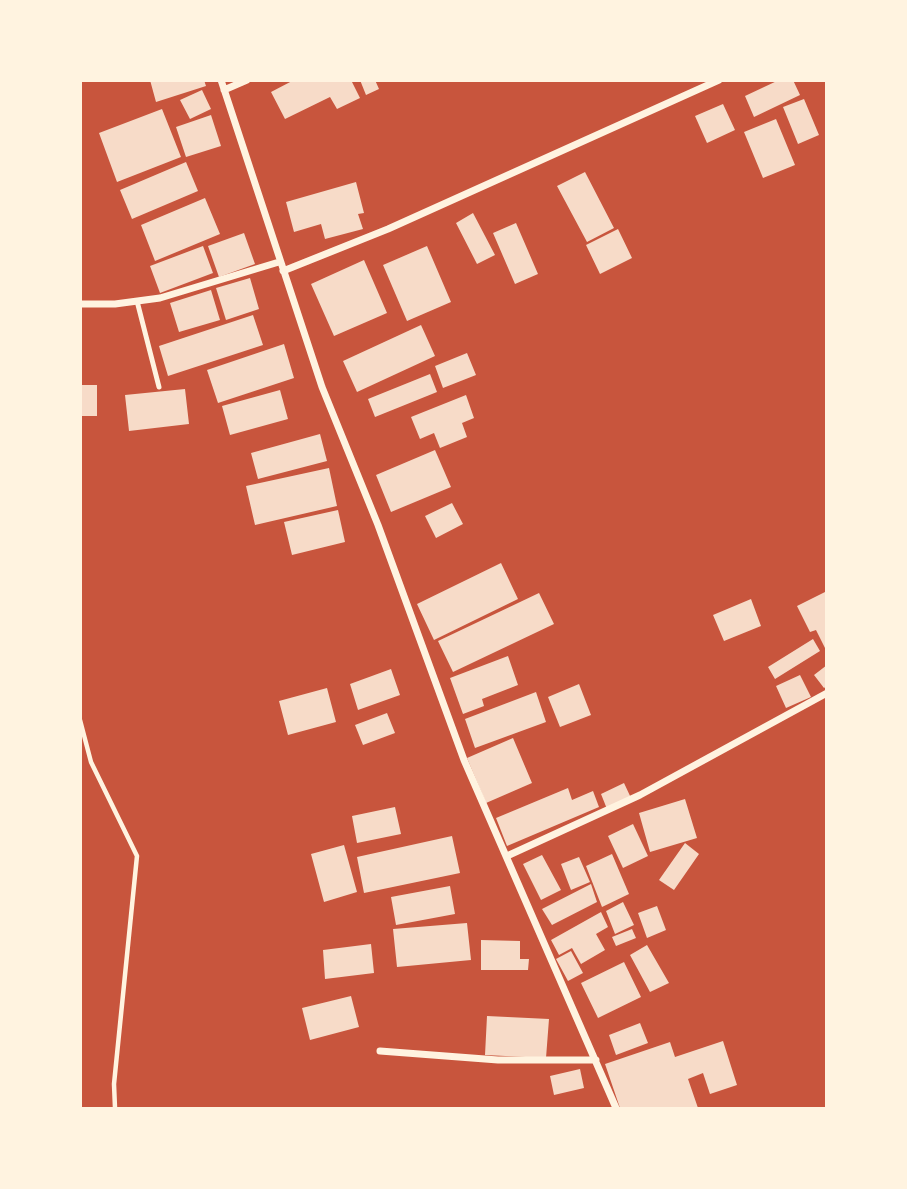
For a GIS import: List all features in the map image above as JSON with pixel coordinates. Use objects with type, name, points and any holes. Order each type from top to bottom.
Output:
[{"type":"street","points":[[221,80],[279,262],[323,387],[378,525],[464,760],[616,1108]]},
{"type":"street","points":[[224,90],[247,80]]},
{"type":"street","points":[[283,271],[388,229],[719,80]]},
{"type":"street","points":[[80,304],[160,298],[279,262]]},
{"type":"street","points":[[507,856],[640,795],[827,693]]},
{"type":"street","points":[[380,1051],[499,1060],[596,1060]]},
{"type":"lane","points":[[137,301],[159,387]]},
{"type":"path","points":[[80,720],[91,762],[137,856],[114,1084],[115,1108]]},
{"type":"building","points":[[150,80],[204,80],[206,86],[156,102]]},
{"type":"building","points":[[294,80],[351,80],[360,98],[337,109],[330,97],[285,119],[271,92]]},
{"type":"building","points":[[360,80],[375,80],[379,89],[366,95]]},
{"type":"building","points":[[779,80],[793,80],[800,95],[754,117],[745,96]]},
{"type":"building","points":[[202,90],[211,109],[190,119],[180,100]]},
{"type":"building","points":[[804,99],[819,135],[798,144],[783,107]]},
{"type":"building","points":[[723,104],[735,130],[707,143],[695,116]]},
{"type":"building","points":[[162,109],[181,157],[117,182],[99,133]]},
{"type":"building","points":[[211,115],[221,146],[186,157],[176,127]]},
{"type":"building","points":[[776,119],[795,165],[763,178],[744,132]]},
{"type":"building","points":[[186,162],[198,191],[132,219],[120,190]]},
{"type":"building","points":[[585,172],[614,228],[587,242],[557,186]]},
{"type":"building","points":[[356,182],[364,213],[358,214],[363,229],[325,239],[321,224],[294,232],[286,202]]},
{"type":"building","points":[[205,198],[220,234],[155,261],[141,225]]},
{"type":"building","points":[[473,213],[495,255],[477,264],[456,223]]},
{"type":"building","points":[[516,223],[538,274],[515,284],[493,233]]},
{"type":"building","points":[[618,229],[632,258],[600,274],[586,245]]},
{"type":"building","points":[[244,233],[255,264],[219,277],[208,246]]},
{"type":"building","points":[[203,246],[213,273],[160,293],[150,266]]},
{"type":"building","points":[[427,246],[451,302],[407,321],[383,265]]},
{"type":"building","points":[[364,260],[387,313],[334,336],[311,284]]},
{"type":"building","points":[[250,278],[259,309],[226,320],[216,288]]},
{"type":"building","points":[[211,290],[220,320],[179,332],[170,303]]},
{"type":"building","points":[[253,315],[263,345],[168,376],[159,346]]},
{"type":"building","points":[[421,325],[435,356],[357,392],[343,361]]},
{"type":"building","points":[[284,344],[294,378],[218,403],[207,370]]},
{"type":"building","points":[[467,353],[476,375],[443,388],[435,366]]},
{"type":"building","points":[[430,374],[437,392],[375,417],[368,399]]},
{"type":"building","points":[[80,385],[97,385],[97,416],[80,416]]},
{"type":"building","points":[[185,389],[189,424],[129,431],[125,395]]},
{"type":"building","points":[[280,390],[288,419],[230,435],[222,406]]},
{"type":"building","points":[[466,395],[474,418],[462,423],[467,437],[440,448],[434,433],[420,439],[411,417]]},
{"type":"building","points":[[320,434],[327,461],[258,479],[251,453]]},
{"type":"building","points":[[435,450],[451,487],[391,512],[376,475]]},
{"type":"building","points":[[329,468],[337,506],[255,525],[246,486]]},
{"type":"building","points":[[452,503],[463,524],[436,538],[425,516]]},
{"type":"building","points":[[338,510],[345,542],[292,555],[284,522]]},
{"type":"building","points":[[501,563],[518,599],[434,640],[417,604]]},
{"type":"building","points":[[827,591],[827,652],[816,630],[810,632],[797,606]]},
{"type":"building","points":[[539,593],[554,624],[453,672],[438,641]]},
{"type":"building","points":[[751,599],[761,626],[724,641],[713,615]]},
{"type":"building","points":[[813,639],[820,651],[775,679],[768,667]]},
{"type":"building","points":[[508,656],[518,685],[482,699],[484,706],[463,714],[450,678]]},
{"type":"building","points":[[827,665],[827,686],[824,688],[814,675]]},
{"type":"building","points":[[391,669],[400,695],[358,710],[350,684]]},
{"type":"building","points":[[800,675],[811,697],[786,708],[776,686]]},
{"type":"building","points":[[579,684],[591,715],[560,727],[548,697]]},
{"type":"building","points":[[327,688],[336,722],[288,735],[279,701]]},
{"type":"building","points":[[536,692],[546,722],[475,748],[465,719]]},
{"type":"building","points":[[387,713],[395,733],[363,745],[355,725]]},
{"type":"building","points":[[513,738],[532,783],[486,803],[467,758]]},
{"type":"building","points":[[624,783],[631,798],[607,809],[601,794]]},
{"type":"building","points":[[568,788],[572,800],[593,791],[599,807],[507,846],[496,818]]},
{"type":"building","points":[[685,799],[697,838],[650,852],[639,813]]},
{"type":"building","points":[[395,807],[401,834],[357,843],[352,816]]},
{"type":"building","points":[[633,824],[648,856],[623,868],[608,836]]},
{"type":"building","points":[[452,836],[460,873],[364,893],[357,857]]},
{"type":"building","points":[[685,843],[699,854],[674,890],[659,880]]},
{"type":"building","points":[[344,845],[357,892],[324,902],[311,854]]},
{"type":"building","points":[[612,854],[629,894],[602,907],[586,866]]},
{"type":"building","points":[[542,855],[561,890],[541,900],[523,864]]},
{"type":"building","points":[[579,857],[590,882],[571,890],[561,864]]},
{"type":"building","points":[[591,884],[597,902],[552,925],[542,909]]},
{"type":"building","points":[[450,886],[455,914],[396,925],[391,897]]},
{"type":"building","points":[[623,902],[634,925],[615,934],[606,911]]},
{"type":"building","points":[[657,906],[666,930],[647,938],[638,913]]},
{"type":"building","points":[[601,912],[608,927],[596,934],[605,950],[581,964],[572,948],[559,955],[551,940]]},
{"type":"building","points":[[467,923],[471,960],[397,967],[393,929]]},
{"type":"building","points":[[632,929],[636,938],[616,946],[612,937]]},
{"type":"building","points":[[481,940],[520,941],[520,959],[529,959],[528,970],[481,970]]},
{"type":"building","points":[[371,944],[374,973],[325,979],[323,950]]},
{"type":"building","points":[[647,945],[669,983],[650,992],[630,955]]},
{"type":"building","points":[[571,951],[583,973],[568,981],[556,959]]},
{"type":"building","points":[[624,962],[641,997],[598,1018],[581,983]]},
{"type":"building","points":[[351,996],[359,1027],[310,1040],[302,1008]]},
{"type":"building","points":[[487,1016],[549,1019],[546,1058],[485,1055]]},
{"type":"building","points":[[640,1023],[648,1043],[616,1055],[609,1035]]},
{"type":"building","points":[[723,1041],[737,1085],[710,1094],[703,1073],[688,1079],[698,1108],[620,1108],[605,1064],[670,1042],[675,1057]]},
{"type":"building","points":[[580,1069],[584,1088],[554,1095],[550,1076]]}]
